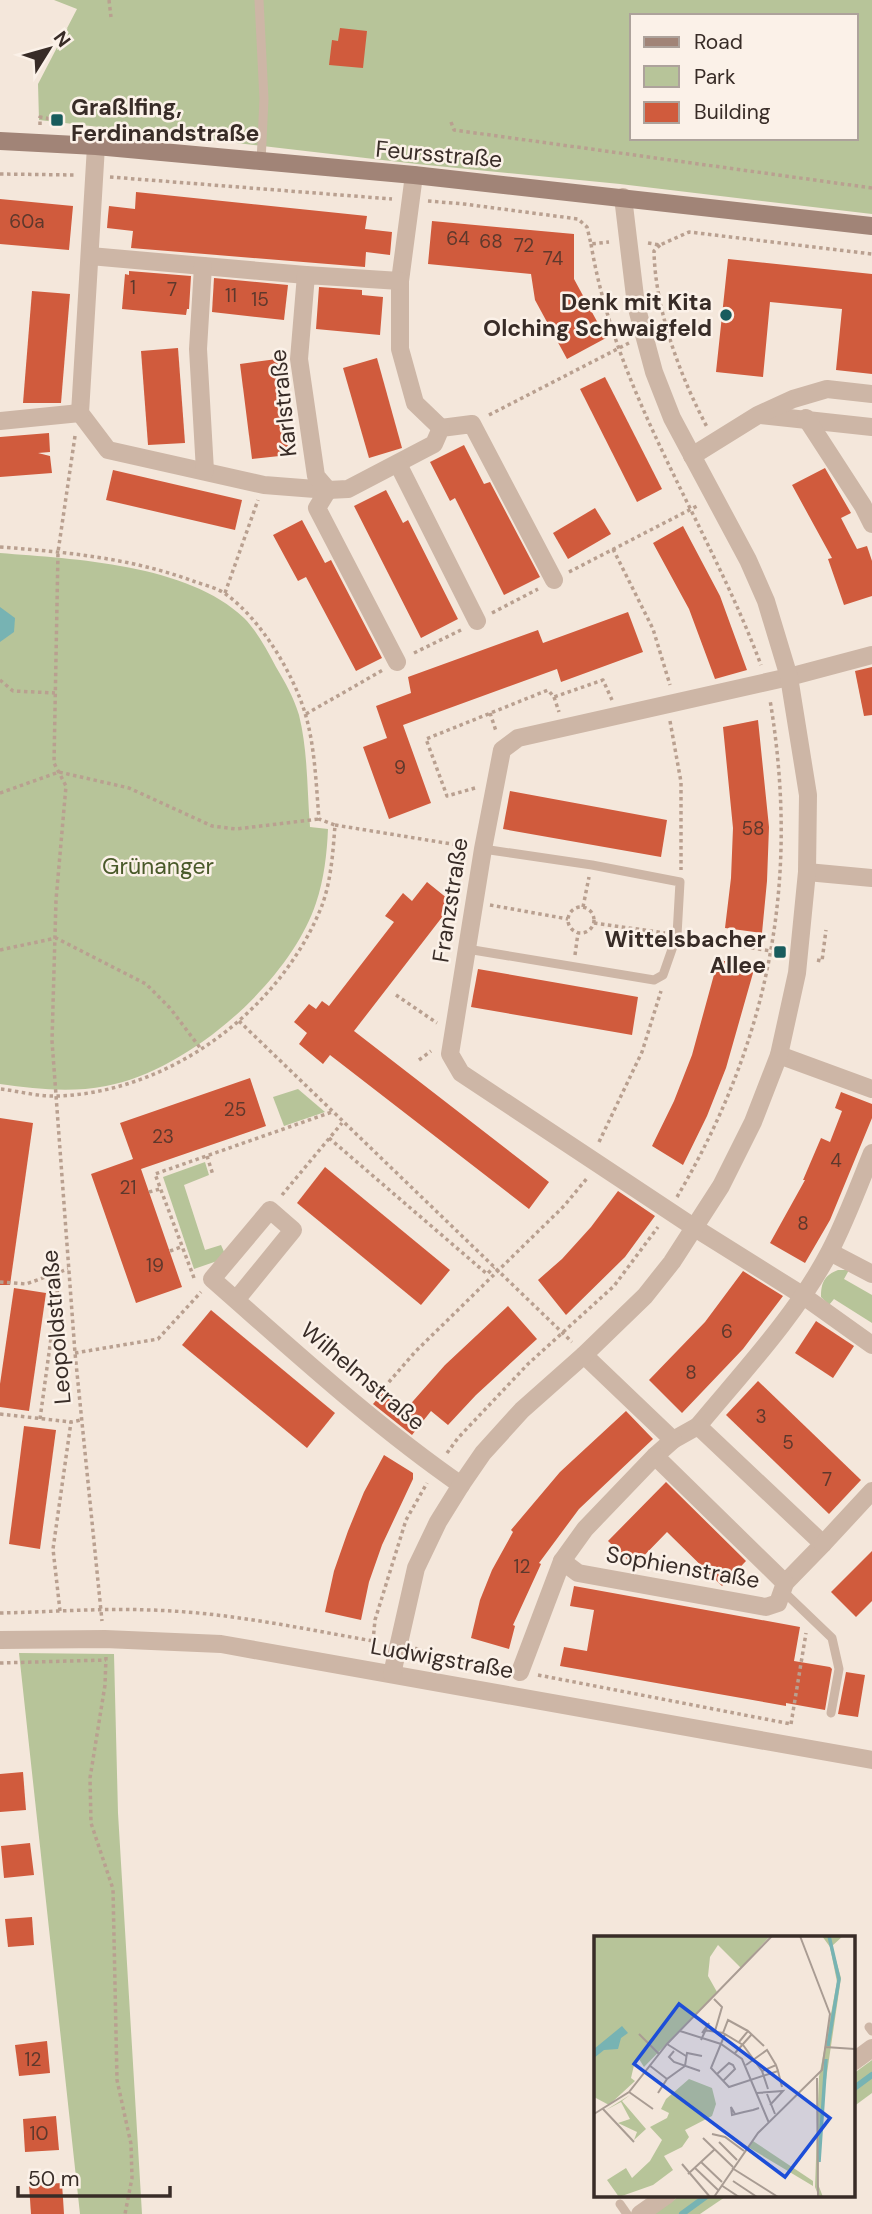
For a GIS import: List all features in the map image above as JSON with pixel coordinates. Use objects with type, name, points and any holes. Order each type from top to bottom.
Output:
[{"type":"street","name":"Feursstraße","points":[[0,141],[96,146],[414,175],[872,226]]},
{"type":"street","points":[[96,146],[80,413],[108,450],[264,485],[348,489],[434,444],[441,428]]},
{"type":"street","points":[[414,175],[400,281],[400,349],[415,403],[441,428]]},
{"type":"street","points":[[391,1674],[416,1568],[438,1522],[461,1485],[483,1453],[522,1410],[645,1296],[695,1228],[721,1186],[753,1122],[779,1055],[797,973],[807,872],[808,794],[789,677],[766,601],[748,560],[672,418],[654,372],[636,305],[623,197]]},
{"type":"street","points":[[90,256],[400,281]]},
{"type":"street","points":[[204,266],[198,349],[205,471]]},
{"type":"street","name":"Karlstraße","points":[[306,275],[299,359],[316,476],[328,490]]},
{"type":"street","points":[[692,456],[758,415],[793,399],[827,389],[872,394]]},
{"type":"street","points":[[0,421],[80,413]]},
{"type":"street","points":[[758,415],[872,427]]},
{"type":"street","points":[[806,418],[872,524]]},
{"type":"street","points":[[441,428],[472,424],[554,580]]},
{"type":"street","points":[[398,464],[477,621]]},
{"type":"street","points":[[328,490],[317,508],[397,662]]},
{"type":"street","name":"Franzstraße","points":[[872,655],[789,677],[518,738],[502,750],[450,1054],[461,1073],[695,1228],[802,1295],[872,1345]]},
{"type":"street","points":[[807,872],[872,878]]},
{"type":"street","points":[[779,1055],[872,1089]]},
{"type":"street","points":[[823,1544],[698,1426],[762,1349],[830,1252],[872,1153]]},
{"type":"street","points":[[212,1279],[270,1210],[293,1230],[236,1300]]},
{"type":"street","points":[[830,1252],[872,1274]]},
{"type":"street","name":"Wilhelmstraße","points":[[212,1279],[364,1410],[461,1485]]},
{"type":"street","points":[[584,1355],[673,1440]]},
{"type":"street","name":"Sophienstraße","points":[[520,1672],[562,1561],[585,1529],[655,1456],[673,1440],[698,1426]]},
{"type":"street","name":"Sophienstraße","points":[[655,1456],[785,1588]]},
{"type":"street","name":"Sophienstraße","points":[[562,1561],[578,1573],[766,1607],[778,1603],[785,1588],[872,1491]]},
{"type":"street","name":"Ludwigstraße","points":[[0,1640],[105,1639],[221,1644],[872,1760]]},
{"type":"street","points":[[854,2061],[872,2048]]},
{"type":"street","points":[[640,2214],[666,2196]]},
{"type":"lane","points":[[259,0],[264,99],[261,162]]},
{"type":"lane","points":[[467,949],[654,980],[663,975],[677,935],[680,882],[592,865],[483,849]]},
{"type":"lane","points":[[785,1588],[832,1638],[839,1669],[831,1713]]},
{"type":"lane","points":[[620,2204],[627,2214]]},
{"type":"path","points":[[109,0],[111,17]]},
{"type":"path","points":[[450,122],[454,130],[847,187],[872,188]]},
{"type":"path","points":[[0,174],[94,176],[464,204],[578,219],[587,228],[596,277],[617,348],[634,390],[744,619],[767,681],[780,782],[783,830],[780,897],[758,1010],[737,1076],[705,1149],[669,1210],[614,1286],[528,1364],[458,1438],[436,1468],[406,1520],[375,1620],[373,1641],[237,1617],[149,1610],[0,1613]]},
{"type":"path","points":[[715,442],[696,407],[672,344],[654,268],[654,251],[660,245],[690,232],[872,254]]},
{"type":"path","points":[[590,244],[627,240],[660,245]]},
{"type":"path","points":[[472,424],[617,348]]},
{"type":"path","name":"Leopoldstraße","points":[[80,413],[73,443],[58,551],[54,762],[66,786],[56,900],[52,1041],[75,1353],[100,1611]]},
{"type":"path","points":[[225,593],[264,485]]},
{"type":"path","points":[[306,714],[397,662],[713,497]]},
{"type":"path","points":[[0,547],[108,558],[161,570],[225,593],[249,614],[274,648],[306,714],[319,819]]},
{"type":"path","points":[[613,549],[653,629],[670,702],[681,782],[680,882]]},
{"type":"path","points":[[0,680],[13,691],[55,693]]},
{"type":"path","points":[[0,793],[59,772],[129,788],[212,826],[236,829],[319,819],[335,825],[483,849]]},
{"type":"path","points":[[0,1089],[57,1096],[110,1089],[165,1070],[201,1049],[239,1021],[286,970],[322,906],[333,854],[335,825]]},
{"type":"path","points":[[583,907],[592,865]]},
{"type":"path","points":[[475,902],[568,919]]},
{"type":"path","points":[[583,907],[591,911],[594,924],[587,932],[574,931],[568,919],[572,910],[583,907]]},
{"type":"path","points":[[0,950],[56,938],[146,984],[170,1008],[201,1049]]},
{"type":"path","points":[[364,1410],[415,1352],[499,1272],[585,1181],[642,1052],[663,975]]},
{"type":"path","points":[[396,995],[453,1034]]},
{"type":"path","points":[[239,1021],[563,1333]]},
{"type":"path","points":[[199,1294],[155,1174],[332,1112]]},
{"type":"path","points":[[270,1210],[342,1122]]},
{"type":"path","points":[[239,1135],[242,1144]]},
{"type":"path","points":[[329,1138],[487,1274],[494,1267]]},
{"type":"path","points":[[207,1156],[213,1175]]},
{"type":"path","points":[[176,1157],[179,1166]]},
{"type":"path","points":[[149,1192],[160,1189]]},
{"type":"path","points":[[170,1251],[182,1247]]},
{"type":"path","points":[[0,1282],[26,1284],[68,1269]]},
{"type":"path","points":[[40,1419],[60,1272]]},
{"type":"path","points":[[75,1353],[158,1339],[212,1279]]},
{"type":"path","points":[[0,1414],[71,1422],[81,1420]]},
{"type":"path","points":[[60,1612],[53,1549],[71,1422]]},
{"type":"path","points":[[400,1642],[435,1657],[791,1724],[809,1616]]},
{"type":"path","points":[[0,1663],[106,1660],[89,1778],[91,1823],[113,1889],[117,2080],[131,2144],[132,2178],[125,2214]]},
{"type":"green space","points":[[54,0],[872,0],[872,214],[39,120],[38,84],[77,9]]},
{"type":"green space","name":"Grünanger","points":[[0,553],[95,562],[162,575],[193,586],[220,600],[244,618],[265,647],[295,702],[306,757],[310,827],[328,829],[325,866],[316,903],[303,933],[284,963],[260,992],[202,1042],[170,1062],[138,1077],[106,1086],[66,1090],[0,1084]]},
{"type":"green space","points":[[298,1089],[325,1112],[284,1126],[273,1097]]},
{"type":"green space","points":[[205,1162],[209,1175],[184,1185],[205,1250],[221,1245],[225,1254],[220,1260],[194,1269],[163,1177]]},
{"type":"green space","points":[[838,1270],[849,1270],[844,1279],[872,1295],[872,1323],[834,1299],[829,1305],[821,1297],[825,1280]]},
{"type":"green space","points":[[19,1653],[114,1654],[118,1813],[142,2214],[80,2214]]},
{"type":"green space","points":[[872,2060],[872,2093],[854,2106],[854,2073]]},
{"type":"green space","points":[[680,2196],[727,2196],[700,2214],[653,2214]]},
{"type":"water","points":[[0,607],[15,618],[14,632],[0,642]]},
{"type":"building","points":[[340,28],[367,31],[363,68],[329,65],[332,40],[338,41]]},
{"type":"building","points":[[136,192],[367,216],[365,229],[392,232],[390,255],[366,252],[365,267],[131,248],[133,231],[107,228],[108,216],[109,206],[135,209]]},
{"type":"building","points":[[0,199],[73,206],[69,250],[0,244]]},
{"type":"building","points":[[432,221],[574,234],[574,279],[606,338],[567,359],[535,300],[531,274],[428,264]]},
{"type":"building","points":[[728,259],[872,274],[872,374],[836,370],[842,309],[770,302],[763,377],[716,372]]},
{"type":"building","points":[[129,271],[191,276],[189,309],[186,315],[122,309],[125,274],[129,275]]},
{"type":"building","points":[[214,278],[288,285],[284,320],[212,312]]},
{"type":"building","points":[[319,287],[362,290],[362,295],[383,297],[380,335],[316,329]]},
{"type":"building","points":[[32,291],[70,294],[61,403],[23,403]]},
{"type":"building","points":[[178,348],[185,443],[148,445],[141,351]]},
{"type":"building","points":[[377,358],[402,448],[369,458],[343,368]]},
{"type":"building","points":[[277,359],[289,455],[252,459],[240,364]]},
{"type":"building","points":[[605,377],[662,489],[637,502],[580,389]]},
{"type":"building","points":[[49,433],[50,452],[38,453],[50,456],[52,473],[0,477],[0,437]]},
{"type":"building","points":[[464,445],[484,484],[490,482],[540,577],[504,595],[455,498],[450,501],[430,462]]},
{"type":"building","points":[[825,468],[851,513],[841,518],[857,549],[867,546],[872,561],[872,596],[844,605],[828,559],[832,558],[792,485]]},
{"type":"building","points":[[113,470],[242,500],[235,530],[106,500]]},
{"type":"building","points":[[386,490],[403,523],[408,520],[458,619],[421,638],[354,506]]},
{"type":"building","points":[[595,508],[611,534],[568,559],[553,533]]},
{"type":"building","points":[[302,520],[325,563],[331,560],[382,658],[356,671],[306,577],[298,581],[273,535]]},
{"type":"building","points":[[683,526],[720,596],[747,670],[715,679],[689,609],[653,543]]},
{"type":"building","points":[[628,612],[643,652],[561,682],[557,669],[403,725],[431,803],[389,819],[363,747],[387,738],[376,706],[411,693],[408,677],[538,630],[543,643]]},
{"type":"building","points":[[872,667],[872,715],[864,716],[855,671]]},
{"type":"building","points":[[758,720],[769,827],[762,933],[725,928],[733,828],[723,727]]},
{"type":"building","points":[[510,791],[667,820],[661,857],[503,829]]},
{"type":"building","points":[[427,882],[453,903],[354,1031],[549,1182],[529,1209],[330,1055],[323,1064],[299,1044],[307,1033],[294,1022],[309,1004],[316,1009],[322,1001],[329,1006],[394,922],[385,916],[403,893],[412,901]]},
{"type":"building","points":[[718,960],[755,966],[726,1068],[683,1165],[652,1146],[692,1055]]},
{"type":"building","points":[[478,969],[638,997],[632,1035],[471,1007]]},
{"type":"building","points":[[250,1078],[266,1126],[141,1169],[182,1287],[136,1303],[91,1174],[133,1159],[120,1123]]},
{"type":"building","points":[[841,1092],[872,1104],[872,1118],[830,1220],[805,1263],[770,1243],[805,1180],[821,1138],[830,1142],[842,1111],[835,1108]]},
{"type":"building","points":[[0,1118],[33,1123],[10,1285],[0,1285]]},
{"type":"building","points":[[325,1167],[450,1270],[421,1305],[297,1203]]},
{"type":"building","points":[[618,1191],[655,1216],[625,1257],[566,1315],[538,1280],[562,1259],[591,1227]]},
{"type":"building","points":[[743,1271],[783,1296],[743,1349],[682,1413],[649,1380],[705,1322]]},
{"type":"building","points":[[14,1288],[46,1293],[29,1411],[0,1407],[0,1384]]},
{"type":"building","points":[[508,1306],[537,1339],[476,1395],[448,1425],[431,1411],[412,1435],[373,1404],[384,1391],[406,1409],[445,1365]]},
{"type":"building","points":[[211,1310],[335,1413],[307,1448],[182,1345]]},
{"type":"building","points":[[816,1321],[854,1346],[833,1378],[795,1353]]},
{"type":"building","points":[[758,1381],[861,1480],[829,1514],[726,1415]]},
{"type":"building","points":[[626,1411],[653,1439],[579,1509],[539,1563],[541,1564],[513,1625],[515,1626],[509,1649],[471,1638],[480,1600],[492,1570],[513,1532],[511,1530],[560,1472]]},
{"type":"building","points":[[24,1426],[56,1430],[40,1549],[9,1544]]},
{"type":"building","points":[[384,1455],[413,1473],[413,1479],[382,1545],[369,1582],[361,1620],[325,1612],[334,1571],[348,1531],[364,1492]]},
{"type":"building","points":[[666,1482],[746,1561],[722,1586],[667,1532],[634,1566],[608,1541]]},
{"type":"building","points":[[872,1551],[872,1601],[856,1617],[831,1592]]},
{"type":"building","points":[[574,1586],[800,1627],[794,1661],[832,1669],[825,1710],[786,1703],[786,1706],[560,1666],[564,1647],[587,1651],[594,1610],[570,1606]]},
{"type":"building","points":[[846,1672],[865,1675],[858,1717],[838,1714]]},
{"type":"building","points":[[23,1772],[26,1810],[0,1812],[0,1774]]},
{"type":"building","points":[[30,1843],[34,1875],[4,1878],[1,1846]]},
{"type":"building","points":[[32,1917],[34,1945],[8,1947],[5,1919]]},
{"type":"building","points":[[47,2041],[50,2073],[19,2076],[15,2045]]},
{"type":"building","points":[[56,2116],[59,2150],[25,2152],[23,2119]]},
{"type":"building","points":[[62,2183],[64,2214],[31,2214],[29,2185]]},
{"type":"waterway","points":[[854,2088],[872,2075]]},
{"type":"waterway","points":[[682,2214],[707,2196]]},
{"type":"place","name":"Graßlfing, Ferdinandstraße","points":[[57,120]]},
{"type":"place","name":"Denk mit Kita Olching Schwaigfeld","points":[[726,315]]},
{"type":"place","name":"Wittelsbacher Allee","points":[[780,952]]}]
